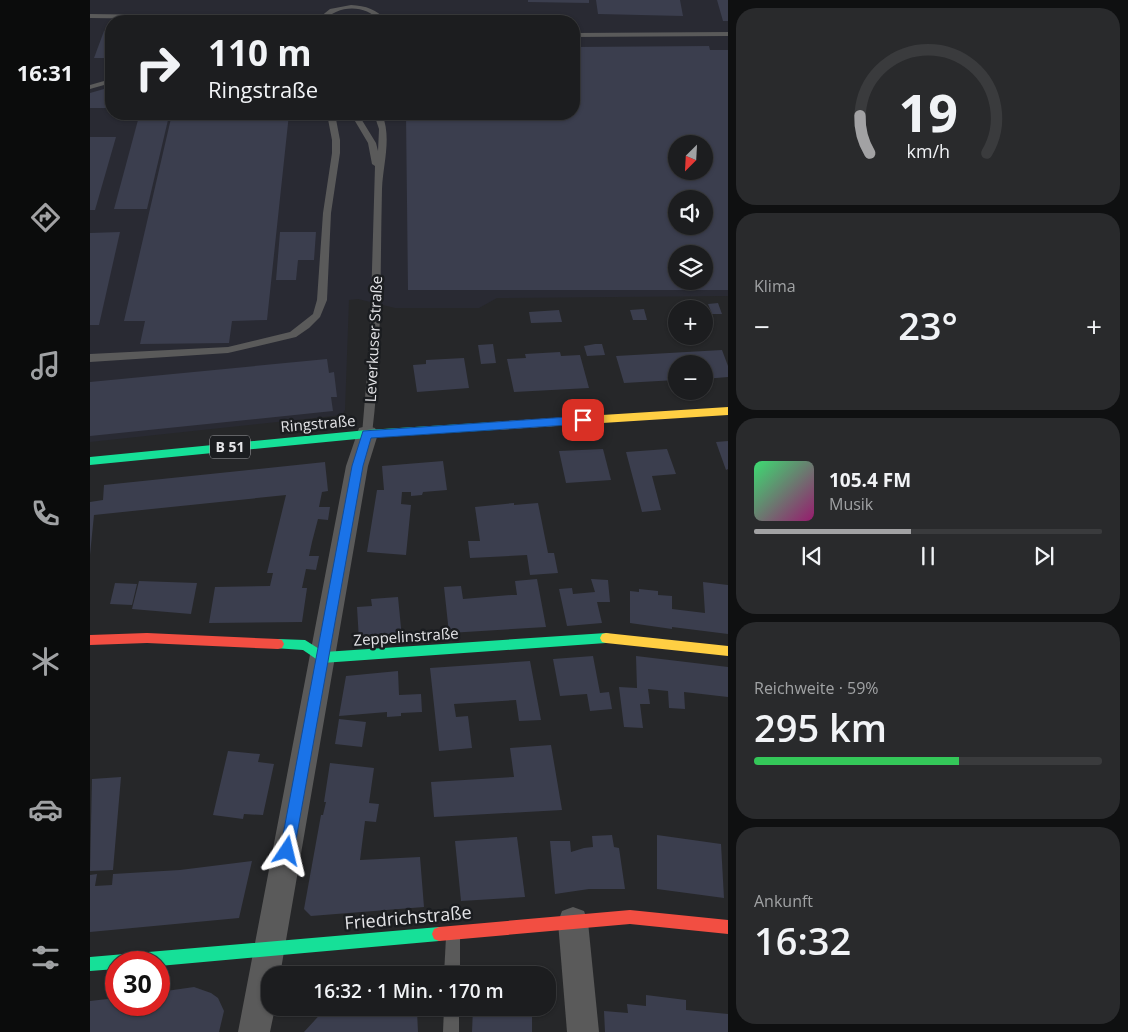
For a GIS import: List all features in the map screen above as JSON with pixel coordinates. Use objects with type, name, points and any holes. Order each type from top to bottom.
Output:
[{"type":"street","name":"Ringstraße","points":[[90,462],[367,434],[728,410]]},
{"type":"street","name":"Leverkuser Straße","points":[[254,1032],[357,466],[367,434]]},
{"type":"street","name":"Zeppelinstraße","points":[[322,658],[614,637],[728,651]]},
{"type":"street","points":[[90,640],[147,638],[305,645],[322,658]]},
{"type":"street","name":"Friedrichstraße","points":[[90,964],[630,917],[728,927]]},
{"type":"street","points":[[573,922],[583,1032]]},
{"type":"lane","points":[[368,10],[370,0]]},
{"type":"lane","points":[[324,15],[340,8],[368,10],[378,15]]},
{"type":"lane","points":[[90,16],[105,16]]},
{"type":"lane","points":[[580,35],[728,34]]},
{"type":"lane","points":[[90,87],[105,83]]},
{"type":"lane","points":[[90,358],[228,350],[293,335],[306,326],[317,315],[322,300],[327,213],[336,153],[336,140],[332,120]]},
{"type":"lane","name":"Leverkuser Straße","points":[[360,120],[372,143],[378,176]]},
{"type":"lane","name":"Leverkuser Straße","points":[[367,434],[372,394],[378,176],[383,136],[382,120]]},
{"type":"lane","points":[[452,966],[453,932]]},
{"type":"lane","points":[[451,1032],[452,1016]]},
{"type":"shaded area","points":[[90,0],[728,0],[728,296],[497,298],[479,308],[395,308],[358,299],[349,300],[345,410],[342,415],[90,442]]},
{"type":"building","points":[[528,0],[589,0],[589,3],[528,2]]},
{"type":"building","points":[[596,0],[680,0],[683,16],[598,14]]},
{"type":"building","points":[[717,0],[728,0],[728,21],[723,21]]},
{"type":"building","points":[[104,31],[105,31],[105,58],[94,58]]},
{"type":"building","points":[[709,46],[710,50],[728,50],[728,290],[713,290],[713,245],[668,245],[668,290],[408,290],[406,120],[580,120],[580,47]]},
{"type":"building","points":[[105,89],[105,108],[90,108],[90,93]]},
{"type":"building","points":[[138,120],[168,120],[147,209],[114,209]]},
{"type":"building","points":[[171,120],[288,120],[267,320],[232,321],[229,343],[140,344],[145,321],[124,321]]},
{"type":"building","points":[[90,137],[116,137],[95,210],[90,210]]},
{"type":"building","points":[[120,232],[99,325],[90,325],[90,233]]},
{"type":"building","points":[[280,232],[316,232],[314,260],[298,260],[296,280],[276,280]]},
{"type":"building","points":[[718,303],[722,314],[713,314],[713,304]]},
{"type":"building","points":[[644,309],[647,320],[633,320],[630,310]]},
{"type":"building","points":[[559,310],[562,322],[531,323],[529,312]]},
{"type":"building","points":[[493,344],[496,363],[481,364],[478,345]]},
{"type":"building","points":[[602,344],[605,355],[587,356],[584,346]]},
{"type":"building","points":[[722,350],[728,366],[728,377],[713,378],[713,355],[668,355],[668,380],[624,383],[616,356]]},
{"type":"building","points":[[560,352],[561,356],[580,355],[589,388],[514,392],[507,359],[526,358],[525,354]]},
{"type":"building","points":[[464,358],[469,388],[417,392],[413,365],[426,364],[426,360]]},
{"type":"building","points":[[327,359],[329,373],[334,372],[337,397],[331,397],[333,411],[90,436],[90,382]]},
{"type":"building","points":[[728,441],[728,469],[726,470],[716,442]]},
{"type":"building","points":[[603,449],[611,480],[566,483],[559,451]]},
{"type":"building","points":[[667,449],[676,474],[652,476],[661,510],[642,512],[626,452]]},
{"type":"building","points":[[443,461],[447,490],[423,492],[422,495],[411,496],[411,492],[402,492],[401,504],[411,505],[406,555],[367,552],[377,490],[384,490],[382,466]]},
{"type":"building","points":[[325,462],[328,491],[322,492],[319,507],[330,507],[328,520],[318,519],[312,542],[309,556],[319,556],[316,570],[306,569],[302,588],[307,588],[302,622],[209,623],[215,587],[270,586],[273,573],[267,573],[286,495],[94,515],[90,555],[90,502],[103,500],[104,485]]},
{"type":"building","points":[[514,503],[514,505],[538,503],[548,553],[554,553],[558,573],[530,575],[527,555],[470,558],[468,541],[480,541],[475,507]]},
{"type":"building","points":[[537,579],[546,627],[449,633],[444,587],[461,586],[463,599],[517,595],[515,581]]},
{"type":"building","points":[[591,579],[608,580],[610,602],[597,602],[602,623],[567,626],[559,589],[572,588],[573,594],[595,592]]},
{"type":"building","points":[[139,581],[197,583],[191,614],[132,609]]},
{"type":"building","points":[[703,582],[728,585],[728,634],[630,623],[630,591],[639,592],[639,589],[658,591],[658,595],[672,596],[672,609],[705,613]]},
{"type":"building","points":[[115,583],[137,584],[132,605],[110,604]]},
{"type":"building","points":[[398,597],[402,638],[359,640],[357,607],[372,606],[371,599]]},
{"type":"building","points":[[593,656],[600,693],[609,692],[612,709],[590,711],[587,694],[560,696],[553,659]]},
{"type":"building","points":[[636,656],[728,667],[728,697],[684,692],[685,709],[669,708],[668,691],[648,689],[650,704],[640,704],[643,728],[624,727],[619,687],[637,688]]},
{"type":"building","points":[[530,661],[541,720],[519,721],[516,700],[454,704],[456,717],[468,716],[472,748],[439,751],[430,668]]},
{"type":"building","points":[[398,671],[399,695],[421,694],[422,712],[401,713],[401,716],[387,717],[387,712],[339,716],[346,676]]},
{"type":"building","points":[[339,719],[366,722],[362,747],[335,744]]},
{"type":"building","points":[[551,745],[562,810],[434,817],[431,782],[514,777],[510,748]]},
{"type":"building","points":[[228,751],[260,754],[258,762],[274,764],[263,815],[244,814],[243,819],[213,815]]},
{"type":"building","points":[[330,763],[374,768],[369,803],[379,804],[376,822],[365,821],[360,860],[420,857],[424,907],[311,916],[304,909],[321,815],[323,815],[326,802],[324,802]]},
{"type":"building","points":[[121,777],[113,870],[90,871],[92,779]]},
{"type":"building","points":[[612,835],[614,847],[619,848],[625,889],[589,889],[555,894],[550,841],[570,841],[571,852],[593,847],[592,836]]},
{"type":"building","points":[[657,835],[721,844],[724,898],[657,889]]},
{"type":"building","points":[[517,837],[525,897],[461,901],[455,841]]},
{"type":"building","points":[[252,861],[239,918],[90,932],[90,875],[97,874],[95,886],[112,885],[113,874],[180,870]]},
{"type":"building","points":[[194,987],[211,993],[218,998],[224,1011],[219,1032],[90,1032],[90,1001],[105,999],[105,1016],[170,1016],[170,990]]},
{"type":"building","points":[[646,995],[686,1000],[686,1010],[728,1014],[728,1032],[605,1032],[604,1011],[628,1013],[627,1004],[646,1006]]},
{"type":"building","points":[[319,1016],[417,1016],[418,1032],[304,1032]]},
{"type":"building","points":[[473,1016],[532,1016],[532,1032],[472,1032]]},
{"type":"traffic: fast","points":[[90,461],[367,434],[494,426]]},
{"type":"traffic: fast","points":[[278,644],[305,645],[322,658],[606,638]]},
{"type":"traffic: fast","points":[[90,964],[439,934]]},
{"type":"traffic: slow","points":[[494,426],[728,411]]},
{"type":"traffic: slow","points":[[606,638],[728,651]]},
{"type":"traffic: jam","points":[[90,640],[147,638],[278,644]]},
{"type":"traffic: jam","points":[[439,934],[630,917],[728,927]]},
{"type":"route","points":[[287,851],[357,466],[367,434],[583,420]]}]
